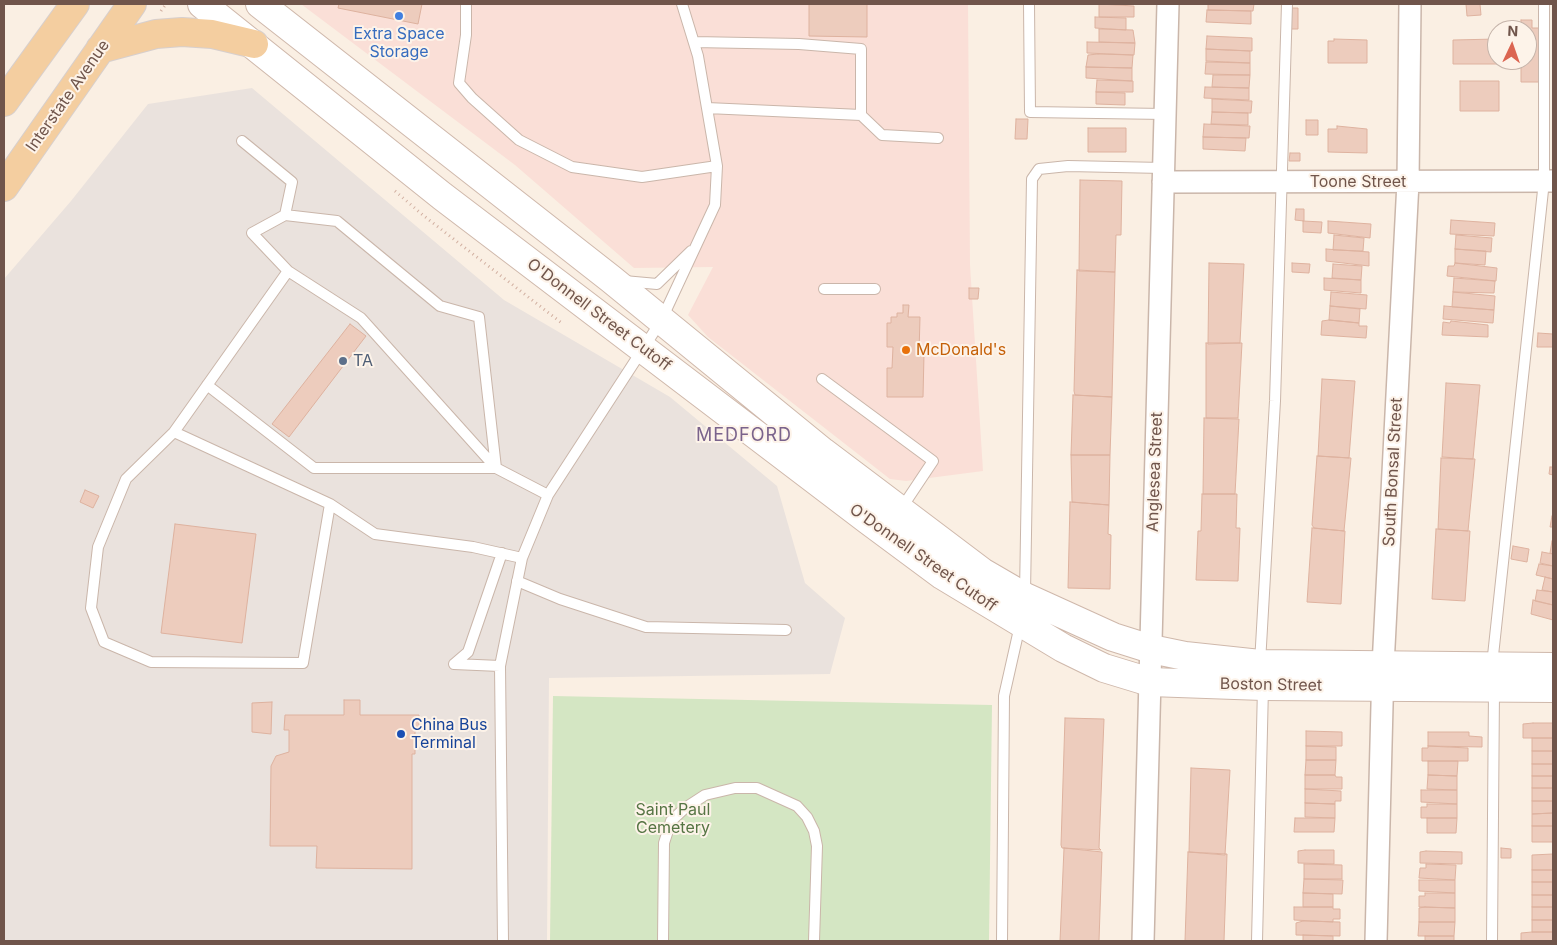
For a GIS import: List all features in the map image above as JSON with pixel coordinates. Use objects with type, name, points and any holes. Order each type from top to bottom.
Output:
[{"type":"main road","points":[[4,102],[75,4]]},
{"type":"main road","name":"Interstate Avenue","points":[[4,187],[132,4]]},
{"type":"main road","name":"O'Donnell Street Cutoff","points":[[202,4],[442,196],[942,575],[1013,619]]},
{"type":"main road","name":"O'Donnell Street Cutoff","points":[[260,4],[610,280],[823,452],[982,572],[1017,593]]},
{"type":"main road","points":[[100,49],[156,34],[182,32],[212,34],[254,44]]},
{"type":"main road","name":"Boston Street","points":[[1017,593],[1075,621],[1151,649],[1261,675]]},
{"type":"main road","name":"Boston Street","points":[[1013,619],[1063,648],[1104,668],[1150,682],[1261,675],[1493,677],[1553,688]]},
{"type":"main road","name":"Boston Street","points":[[1493,677],[1553,667]]},
{"type":"street","name":"Anglesea Street","points":[[1143,941],[1168,4]]},
{"type":"street","name":"South Bonsal Street","points":[[1376,941],[1383,676],[1408,182],[1410,4]]},
{"type":"street","name":"Toone Street","points":[[1163,175],[1283,182],[1549,181]]},
{"type":"lane","points":[[466,4],[466,35],[459,83],[472,98],[519,140],[572,167],[642,177],[717,166]]},
{"type":"lane","points":[[503,941],[500,666],[522,558],[548,495],[661,321],[715,205],[717,166],[694,42],[682,4]]},
{"type":"lane","points":[[1029,4],[1030,112],[1165,114]]},
{"type":"lane","points":[[1256,941],[1261,675],[1275,401],[1287,4]]},
{"type":"lane","points":[[1492,941],[1493,677],[1549,181],[1544,4]]},
{"type":"lane","points":[[694,42],[799,44],[861,49],[861,115]]},
{"type":"lane","points":[[707,108],[861,115],[882,135],[938,138]]},
{"type":"lane","points":[[242,141],[292,182],[285,215]]},
{"type":"lane","points":[[1017,593],[1027,566],[1032,179],[1039,169],[1068,166],[1163,175]]},
{"type":"lane","points":[[496,468],[479,317],[440,306],[337,221],[285,215],[252,233],[288,271],[360,318],[496,468],[548,495]]},
{"type":"lane","points":[[610,280],[657,284],[698,245]]},
{"type":"lane","points":[[288,271],[174,432],[126,479],[98,547],[91,608],[104,642],[151,662],[303,663],[330,504]]},
{"type":"lane","points":[[824,289],[875,289]]},
{"type":"lane","points":[[822,380],[933,461],[900,510]]},
{"type":"lane","points":[[207,385],[314,468],[496,468]]},
{"type":"lane","points":[[174,432],[330,504],[375,534],[473,547],[522,558]]},
{"type":"lane","points":[[500,666],[454,664],[468,652],[502,553]]},
{"type":"lane","points":[[517,581],[560,599],[646,627],[786,630]]},
{"type":"lane","points":[[1002,941],[1004,696],[1013,619]]},
{"type":"lane","points":[[663,941],[664,844],[671,821],[705,795],[735,788],[757,788],[797,806],[807,817],[814,831],[817,846],[814,941]]},
{"type":"shaded area","points":[[301,4],[968,4],[970,265],[983,471],[906,481],[890,479],[708,337],[688,315],[713,267],[634,268],[515,165]]},
{"type":"shaded area","points":[[252,88],[504,300],[670,397],[777,486],[805,583],[845,618],[830,674],[549,678],[547,941],[4,941],[4,279],[71,201],[148,104]]},
{"type":"green space","name":"Saint Paul Cemetery","points":[[553,696],[992,705],[989,941],[550,941]]},
{"type":"building","name":"Extra Space Storage","points":[[339,4],[422,4],[418,24],[338,8]]},
{"type":"building","points":[[809,4],[867,4],[867,37],[809,36]]},
{"type":"building","points":[[1099,4],[1134,6],[1134,17],[1099,17]]},
{"type":"building","points":[[1208,4],[1254,4],[1253,11],[1208,10]]},
{"type":"building","points":[[1466,4],[1480,4],[1481,15],[1467,16]]},
{"type":"building","points":[[1291,8],[1298,8],[1298,29],[1290,29]]},
{"type":"building","points":[[1207,10],[1251,11],[1251,24],[1206,22]]},
{"type":"building","points":[[1095,17],[1126,18],[1126,30],[1095,28]]},
{"type":"building","points":[[1537,28],[1540,28],[1539,82],[1521,82],[1521,70],[1537,70]]},
{"type":"building","points":[[1099,29],[1133,30],[1135,43],[1099,42]]},
{"type":"building","points":[[1207,36],[1252,38],[1252,51],[1206,49]]},
{"type":"building","points":[[1334,39],[1367,40],[1367,63],[1328,63],[1328,41],[1334,41]]},
{"type":"building","points":[[1487,39],[1487,64],[1453,64],[1453,40]]},
{"type":"building","points":[[1087,42],[1135,43],[1134,55],[1087,53]]},
{"type":"building","points":[[1206,49],[1250,51],[1250,63],[1206,61]]},
{"type":"building","points":[[1088,55],[1133,55],[1132,68],[1086,67]]},
{"type":"building","points":[[1206,62],[1250,63],[1250,75],[1205,74]]},
{"type":"building","points":[[1086,67],[1132,68],[1132,81],[1086,78]]},
{"type":"building","points":[[1213,75],[1250,75],[1249,88],[1212,87]]},
{"type":"building","points":[[1097,80],[1133,81],[1133,92],[1096,92]]},
{"type":"building","points":[[1460,81],[1499,81],[1499,111],[1460,111]]},
{"type":"building","points":[[1205,87],[1249,88],[1249,100],[1204,98]]},
{"type":"building","points":[[1096,92],[1125,93],[1125,105],[1096,104]]},
{"type":"building","points":[[1212,99],[1252,101],[1251,113],[1212,112]]},
{"type":"building","points":[[1212,112],[1248,113],[1248,125],[1211,124]]},
{"type":"building","points":[[1016,119],[1028,119],[1027,139],[1015,139]]},
{"type":"building","points":[[1306,120],[1318,120],[1318,135],[1306,135]]},
{"type":"building","points":[[1204,124],[1250,126],[1249,138],[1203,137]]},
{"type":"building","points":[[1337,126],[1367,129],[1367,153],[1328,152],[1328,129],[1337,129]]},
{"type":"building","points":[[1088,128],[1126,128],[1126,152],[1088,152]]},
{"type":"building","points":[[1203,137],[1246,138],[1245,151],[1203,149]]},
{"type":"building","points":[[1290,153],[1300,153],[1300,161],[1289,161]]},
{"type":"building","points":[[1080,180],[1122,181],[1121,235],[1116,235],[1115,272],[1079,271]]},
{"type":"building","points":[[1296,209],[1304,209],[1304,221],[1295,220]]},
{"type":"building","points":[[1451,220],[1495,223],[1494,236],[1450,234]]},
{"type":"building","points":[[1303,221],[1322,222],[1321,233],[1303,232]]},
{"type":"building","points":[[1328,221],[1371,224],[1370,238],[1328,233]]},
{"type":"building","points":[[1334,235],[1364,238],[1363,251],[1333,250]]},
{"type":"building","points":[[1456,235],[1492,238],[1491,252],[1455,249]]},
{"type":"building","points":[[1326,249],[1369,252],[1369,266],[1326,261]]},
{"type":"building","points":[[1455,249],[1486,251],[1485,265],[1455,263]]},
{"type":"building","points":[[1209,263],[1244,264],[1240,343],[1208,344]]},
{"type":"building","points":[[1292,263],[1310,264],[1309,273],[1292,272]]},
{"type":"building","points":[[1455,263],[1497,268],[1496,281],[1447,276],[1448,266],[1454,266]]},
{"type":"building","points":[[1333,264],[1362,266],[1361,280],[1332,278]]},
{"type":"building","points":[[1077,270],[1115,272],[1112,397],[1075,395]]},
{"type":"building","points":[[1324,278],[1361,280],[1361,293],[1324,290]]},
{"type":"building","points":[[1454,278],[1495,281],[1494,293],[1453,292]]},
{"type":"building","points":[[969,288],[979,288],[978,299],[969,299]]},
{"type":"building","points":[[1331,292],[1367,295],[1366,309],[1330,306]]},
{"type":"building","points":[[1453,292],[1495,296],[1494,310],[1452,307]]},
{"type":"building","name":"McDonald's","points":[[903,305],[909,305],[908,317],[920,317],[919,354],[924,354],[923,397],[887,397],[887,368],[892,368],[893,347],[887,347],[887,323],[891,323],[891,317],[897,317],[897,313],[903,313]]},
{"type":"building","points":[[1330,306],[1360,309],[1359,323],[1329,320]]},
{"type":"building","points":[[1444,306],[1494,310],[1493,323],[1443,319]]},
{"type":"building","points":[[1322,321],[1359,323],[1359,326],[1367,326],[1366,338],[1321,335]]},
{"type":"building","points":[[1451,321],[1488,325],[1488,337],[1442,335],[1443,322],[1450,323]]},
{"type":"building","points":[[350,324],[366,336],[289,437],[272,424]]},
{"type":"building","points":[[1538,333],[1553,334],[1553,347],[1537,347]]},
{"type":"building","points":[[1206,343],[1242,343],[1238,418],[1206,418]]},
{"type":"building","points":[[1322,379],[1355,381],[1349,458],[1318,456]]},
{"type":"building","points":[[1446,383],[1480,385],[1473,459],[1442,457]]},
{"type":"building","points":[[1073,395],[1112,397],[1110,455],[1071,455]]},
{"type":"building","points":[[1204,418],[1239,419],[1235,494],[1203,494]]},
{"type":"building","points":[[1071,455],[1110,455],[1109,505],[1072,502]]},
{"type":"building","points":[[1317,456],[1351,458],[1344,531],[1314,528],[1312,525]]},
{"type":"building","points":[[1441,458],[1475,459],[1468,531],[1438,529]]},
{"type":"building","points":[[1550,467],[1553,467],[1553,475],[1549,474]]},
{"type":"building","points":[[85,490],[99,496],[93,508],[80,502]]},
{"type":"building","points":[[1202,494],[1237,494],[1236,528],[1240,528],[1238,581],[1196,580],[1198,531],[1201,531]]},
{"type":"building","points":[[1070,502],[1109,505],[1108,534],[1111,535],[1110,589],[1068,588]]},
{"type":"building","points":[[1552,516],[1553,527],[1550,527]]},
{"type":"building","points":[[175,524],[256,534],[242,643],[161,633]]},
{"type":"building","points":[[1312,528],[1345,531],[1341,604],[1307,602]]},
{"type":"building","points":[[1436,529],[1470,531],[1465,601],[1432,599]]},
{"type":"building","points":[[1553,541],[1553,554],[1550,553]]},
{"type":"building","points":[[1513,546],[1529,549],[1527,562],[1511,559]]},
{"type":"building","points":[[1542,552],[1553,554],[1553,566],[1540,563]]},
{"type":"building","points":[[1539,564],[1553,566],[1553,579],[1536,575]]},
{"type":"building","points":[[1545,577],[1553,579],[1553,592],[1542,590]]},
{"type":"building","points":[[1537,590],[1553,592],[1553,605],[1535,601]]},
{"type":"building","points":[[1533,600],[1553,605],[1553,620],[1531,614]]},
{"type":"building","points":[[344,700],[360,700],[360,715],[419,715],[419,731],[415,731],[415,754],[412,754],[412,869],[316,868],[317,846],[270,846],[271,766],[276,756],[289,752],[289,730],[284,730],[285,715],[344,715]]},
{"type":"building","points":[[272,702],[271,734],[252,732],[252,703]]},
{"type":"building","points":[[1065,718],[1104,719],[1099,848],[1101,850],[1062,848],[1061,845]]},
{"type":"building","points":[[1553,723],[1553,738],[1523,738],[1523,724]]},
{"type":"building","points":[[1306,731],[1342,732],[1342,746],[1306,746]]},
{"type":"building","points":[[1428,732],[1469,732],[1469,736],[1482,737],[1482,747],[1428,746]]},
{"type":"building","points":[[1532,738],[1553,738],[1553,751],[1532,751]]},
{"type":"building","points":[[1306,746],[1336,747],[1336,760],[1306,760]]},
{"type":"building","points":[[1428,746],[1468,748],[1468,761],[1422,761],[1422,748],[1428,748]]},
{"type":"building","points":[[1532,751],[1553,751],[1553,764],[1532,764]]},
{"type":"building","points":[[1306,760],[1336,760],[1335,775],[1305,775]]},
{"type":"building","points":[[1428,761],[1458,761],[1457,776],[1428,775]]},
{"type":"building","points":[[1532,764],[1553,764],[1553,776],[1532,776]]},
{"type":"building","points":[[1191,768],[1230,770],[1225,855],[1189,852]]},
{"type":"building","points":[[1305,775],[1335,775],[1336,777],[1342,777],[1342,789],[1305,789]]},
{"type":"building","points":[[1428,775],[1457,776],[1457,790],[1427,789]]},
{"type":"building","points":[[1532,776],[1553,776],[1553,788],[1532,788]]},
{"type":"building","points":[[1532,788],[1553,788],[1553,801],[1532,801]]},
{"type":"building","points":[[1305,789],[1341,791],[1341,801],[1335,801],[1335,804],[1305,803]]},
{"type":"building","points":[[1421,790],[1457,790],[1457,804],[1421,802]]},
{"type":"building","points":[[1532,801],[1553,801],[1553,813],[1532,814]]},
{"type":"building","points":[[1305,803],[1335,804],[1335,818],[1305,817]]},
{"type":"building","points":[[1427,804],[1457,804],[1457,818],[1421,818],[1421,807],[1427,807]]},
{"type":"building","points":[[1553,813],[1553,826],[1532,826],[1532,814]]},
{"type":"building","points":[[1295,818],[1335,818],[1334,832],[1294,832]]},
{"type":"building","points":[[1427,818],[1457,818],[1456,833],[1427,833]]},
{"type":"building","points":[[1532,826],[1553,826],[1553,842],[1532,842]]},
{"type":"building","points":[[1064,848],[1102,852],[1099,941],[1060,941]]},
{"type":"building","points":[[1501,848],[1511,849],[1511,858],[1501,858]]},
{"type":"building","points":[[1334,850],[1334,864],[1298,863],[1298,851]]},
{"type":"building","points":[[1188,852],[1227,854],[1224,941],[1185,941]]},
{"type":"building","points":[[1420,852],[1462,852],[1462,864],[1420,863]]},
{"type":"building","points":[[1553,854],[1553,870],[1532,870],[1532,855]]},
{"type":"building","points":[[1304,864],[1342,865],[1342,879],[1304,879]]},
{"type":"building","points":[[1426,864],[1456,865],[1455,880],[1419,878],[1420,868],[1426,868]]},
{"type":"building","points":[[1532,870],[1553,870],[1553,882],[1532,882]]},
{"type":"building","points":[[1304,879],[1343,880],[1342,894],[1303,893]]},
{"type":"building","points":[[1419,880],[1455,880],[1455,893],[1419,891]]},
{"type":"building","points":[[1532,882],[1553,882],[1553,895],[1532,895]]},
{"type":"building","points":[[1303,893],[1333,894],[1333,907],[1303,907]]},
{"type":"building","points":[[1425,893],[1455,893],[1455,908],[1419,907],[1419,896],[1425,896]]},
{"type":"building","points":[[1532,895],[1553,895],[1553,907],[1532,907]]},
{"type":"building","points":[[1294,907],[1333,907],[1333,909],[1340,909],[1340,919],[1333,919],[1333,922],[1294,920]]},
{"type":"building","points":[[1532,907],[1553,907],[1553,920],[1532,920]]},
{"type":"building","points":[[1419,908],[1455,908],[1455,922],[1419,922]]},
{"type":"building","points":[[1532,920],[1553,920],[1553,932],[1532,932]]},
{"type":"building","points":[[1303,921],[1340,922],[1340,936],[1296,935],[1296,923]]},
{"type":"building","points":[[1419,922],[1455,922],[1454,936],[1418,936]]},
{"type":"building","points":[[1553,932],[1553,941],[1521,941],[1521,933]]},
{"type":"building","points":[[1303,935],[1333,936],[1333,941],[1303,941]]},
{"type":"building","points":[[1425,936],[1454,936],[1454,941],[1425,941]]},
{"type":"place","name":"Extra Space Storage","points":[[399,16]]},
{"type":"place","name":"McDonald's","points":[[906,350]]},
{"type":"place","name":"TA","points":[[343,361]]},
{"type":"place","name":"China Bus Terminal","points":[[401,734]]},
{"type":"district","name":"MEDFORD","points":[[744,436]]}]
